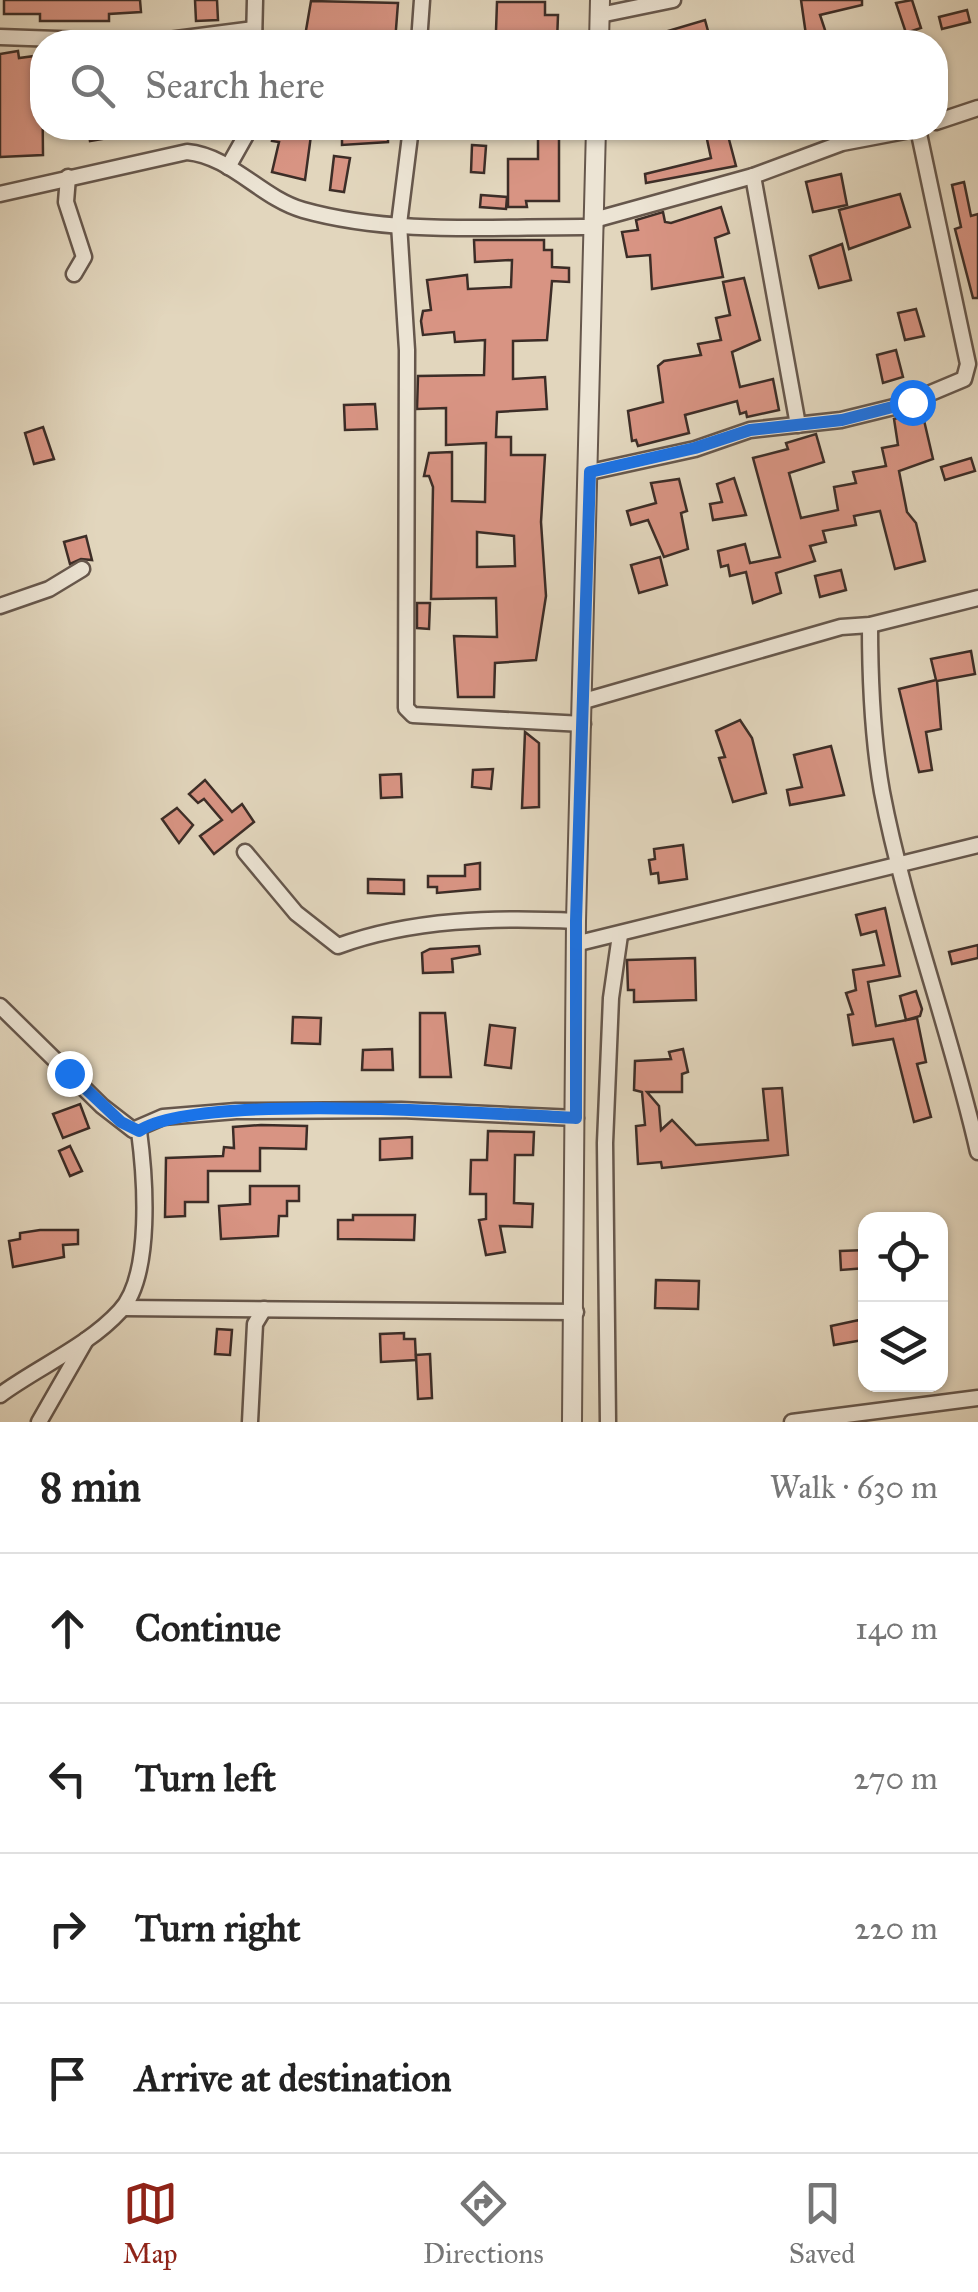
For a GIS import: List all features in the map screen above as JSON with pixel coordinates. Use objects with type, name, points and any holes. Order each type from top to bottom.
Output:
[{"type":"street","points":[[254,30],[255,0]]},
{"type":"street","points":[[420,30],[422,0]]},
{"type":"street","points":[[600,8],[673,0]]},
{"type":"street","points":[[0,37],[30,38]]},
{"type":"street","points":[[948,118],[978,108]]},
{"type":"street","points":[[228,167],[243,140]]},
{"type":"street","points":[[410,140],[399,224],[407,350],[406,708],[413,714],[583,724]]},
{"type":"street","points":[[572,1422],[579,943],[576,921],[596,140]]},
{"type":"street","points":[[0,194],[187,152],[228,167],[280,202],[306,211],[399,224],[594,224],[861,140]]},
{"type":"street","points":[[590,472],[695,448],[750,430],[902,405],[966,376],[922,140]]},
{"type":"street","points":[[68,176],[66,202],[84,257],[74,274]]},
{"type":"street","points":[[753,176],[798,425]]},
{"type":"street","points":[[0,606],[48,590],[82,570]]},
{"type":"street","points":[[584,701],[840,627],[870,625],[978,598]]},
{"type":"street","points":[[870,625],[871,714],[899,864],[959,1065],[978,1152]]},
{"type":"street","points":[[579,943],[978,845]]},
{"type":"street","points":[[246,852],[296,913],[338,946],[366,934],[398,933],[476,918],[576,921]]},
{"type":"street","points":[[608,1422],[605,1142],[610,998],[620,935]]},
{"type":"street","points":[[0,1006],[102,1106],[139,1131]]},
{"type":"street","points":[[139,1131],[163,1117],[236,1111],[401,1110],[576,1118]]},
{"type":"street","points":[[0,1395],[88,1337],[124,1308],[140,1264],[144,1197],[139,1131]]},
{"type":"street","points":[[124,1308],[189,1312],[576,1312]]},
{"type":"street","points":[[250,1422],[255,1324],[264,1309]]},
{"type":"street","points":[[39,1422],[88,1337]]},
{"type":"street","points":[[792,1422],[978,1398]]},
{"type":"building","points":[[4,0],[140,0],[141,12],[109,14],[109,21],[40,21],[40,14],[4,14]]},
{"type":"building","points":[[195,0],[217,0],[218,20],[196,21]]},
{"type":"building","points":[[801,0],[862,0],[862,5],[820,15],[825,30],[805,30]]},
{"type":"building","points":[[912,0],[921,28],[905,30],[896,3]]},
{"type":"building","points":[[311,1],[398,3],[396,30],[306,30]]},
{"type":"building","points":[[497,2],[545,2],[545,15],[558,15],[557,30],[496,30]]},
{"type":"building","points":[[967,10],[970,22],[942,29],[939,17]]},
{"type":"building","points":[[705,20],[708,30],[671,30]]},
{"type":"building","points":[[18,51],[19,58],[30,57],[30,140],[43,140],[43,155],[0,157],[0,54]]},
{"type":"building","points":[[310,140],[305,180],[272,172],[279,142],[272,141]]},
{"type":"building","points":[[342,140],[388,140],[388,142],[342,145]]},
{"type":"building","points":[[538,140],[559,140],[559,201],[526,201],[527,207],[508,207],[508,159],[538,159]]},
{"type":"building","points":[[707,140],[729,140],[736,166],[646,183],[645,174],[711,158]]},
{"type":"building","points":[[472,145],[486,146],[484,173],[471,172]]},
{"type":"building","points":[[334,156],[350,158],[344,192],[330,190]]},
{"type":"building","points":[[841,174],[847,205],[813,212],[806,182]]},
{"type":"building","points":[[964,182],[971,216],[978,214],[978,298],[973,298],[955,229],[961,227],[952,185]]},
{"type":"building","points":[[900,194],[910,227],[849,249],[839,210]]},
{"type":"building","points":[[481,195],[507,197],[506,209],[480,207]]},
{"type":"building","points":[[721,207],[729,233],[715,238],[723,277],[652,289],[650,255],[627,257],[622,232],[638,230],[636,220],[663,212],[665,222],[671,223]]},
{"type":"building","points":[[474,240],[544,240],[544,250],[552,250],[552,267],[569,268],[569,282],[552,281],[547,340],[513,341],[513,379],[545,377],[547,409],[497,412],[496,437],[511,437],[511,455],[545,455],[541,522],[546,596],[536,660],[495,663],[494,697],[458,697],[454,636],[497,637],[496,598],[431,599],[433,487],[429,476],[424,476],[429,453],[452,452],[452,501],[485,502],[486,443],[446,445],[446,408],[417,409],[418,376],[484,375],[485,340],[455,342],[454,332],[423,335],[421,321],[423,311],[431,310],[427,280],[467,275],[468,289],[511,287],[512,260],[475,262]],"holes":[[[477,532],[514,536],[515,566],[477,567]]]},
{"type":"building","points":[[842,244],[851,280],[819,288],[810,256]]},
{"type":"building","points":[[744,278],[760,340],[732,352],[740,387],[773,379],[779,410],[747,417],[746,412],[740,414],[737,401],[685,415],[689,433],[638,446],[636,440],[632,441],[628,411],[663,402],[658,366],[664,361],[701,355],[698,344],[721,340],[716,318],[730,315],[723,282]]},
{"type":"building","points":[[916,309],[924,336],[905,340],[898,313]]},
{"type":"building","points":[[896,350],[903,377],[883,383],[877,355]]},
{"type":"building","points":[[375,404],[377,429],[345,430],[344,405]]},
{"type":"building","points":[[915,413],[916,418],[923,416],[933,459],[899,471],[907,512],[916,523],[925,561],[895,569],[880,511],[854,516],[856,525],[823,531],[826,542],[810,546],[815,561],[776,573],[781,593],[753,603],[746,572],[730,576],[728,565],[721,567],[718,551],[745,544],[750,563],[780,557],[753,458],[788,449],[786,443],[816,434],[824,462],[789,473],[801,518],[838,510],[834,487],[856,483],[853,472],[886,466],[882,448],[898,445],[894,419]]},
{"type":"building","points":[[43,427],[54,459],[34,464],[25,433]]},
{"type":"building","points":[[971,458],[975,471],[945,480],[941,467]]},
{"type":"building","points":[[734,478],[746,515],[713,520],[710,504],[722,502],[717,484]]},
{"type":"building","points":[[679,479],[687,511],[681,513],[688,549],[664,557],[648,520],[631,525],[627,511],[656,503],[651,483]]},
{"type":"building","points":[[86,536],[92,560],[70,564],[64,542]]},
{"type":"building","points":[[660,557],[667,585],[639,593],[631,565]]},
{"type":"building","points":[[841,570],[846,590],[820,597],[815,576]]},
{"type":"building","points":[[417,603],[430,603],[429,629],[417,628]]},
{"type":"building","points":[[971,651],[975,674],[937,681],[941,729],[926,732],[932,770],[919,772],[899,689],[936,680],[931,659]]},
{"type":"building","points":[[740,720],[752,738],[766,793],[733,802],[719,758],[725,757],[716,731]]},
{"type":"building","points":[[525,732],[539,743],[539,807],[522,808]]},
{"type":"building","points":[[831,746],[844,795],[790,805],[787,790],[802,787],[794,755]]},
{"type":"building","points":[[493,769],[491,789],[472,787],[473,770]]},
{"type":"building","points":[[401,774],[402,797],[381,798],[380,775]]},
{"type":"building","points":[[205,780],[232,812],[242,804],[254,822],[214,854],[200,836],[222,820],[204,799],[198,803],[189,794]]},
{"type":"building","points":[[177,808],[193,825],[179,843],[162,819]]},
{"type":"building","points":[[683,845],[687,879],[659,883],[658,873],[651,874],[649,860],[655,859],[654,849]]},
{"type":"building","points":[[480,863],[480,889],[437,893],[437,887],[428,887],[428,876],[465,876],[465,865]]},
{"type":"building","points":[[368,879],[404,880],[404,894],[368,893]]},
{"type":"building","points":[[885,908],[900,976],[868,982],[876,1026],[917,1018],[926,1062],[917,1064],[931,1117],[914,1122],[893,1039],[853,1045],[848,1015],[853,1014],[846,993],[856,990],[853,970],[884,965],[876,931],[861,935],[856,915]]},
{"type":"building","points":[[978,945],[978,958],[952,964],[949,952]]},
{"type":"building","points":[[479,946],[480,954],[452,959],[453,972],[423,973],[422,953],[430,949]]},
{"type":"building","points":[[695,958],[696,1000],[634,1002],[634,990],[628,990],[627,960]]},
{"type":"building","points":[[916,991],[922,1009],[920,1016],[906,1020],[900,996]]},
{"type":"building","points":[[420,1013],[445,1013],[451,1077],[420,1077]]},
{"type":"building","points":[[293,1017],[321,1018],[320,1044],[292,1043]]},
{"type":"building","points":[[490,1025],[515,1028],[511,1068],[485,1065]]},
{"type":"building","points":[[392,1049],[393,1070],[362,1070],[363,1050]]},
{"type":"building","points":[[683,1049],[688,1072],[682,1074],[682,1092],[647,1092],[659,1106],[661,1130],[672,1120],[696,1145],[768,1140],[763,1089],[782,1088],[788,1155],[662,1168],[661,1162],[638,1164],[636,1126],[645,1125],[642,1092],[634,1090],[635,1061],[671,1059],[669,1052]]},
{"type":"building","points":[[80,1104],[89,1128],[63,1138],[53,1114]]},
{"type":"building","points":[[307,1126],[306,1149],[260,1148],[260,1171],[208,1171],[208,1202],[185,1202],[185,1216],[165,1217],[166,1158],[223,1156],[224,1147],[234,1148],[233,1127]]},
{"type":"building","points":[[488,1131],[534,1132],[533,1155],[515,1155],[514,1203],[533,1204],[532,1227],[500,1226],[505,1252],[486,1255],[479,1220],[486,1219],[486,1194],[470,1194],[471,1160],[487,1160]]},
{"type":"building","points":[[412,1137],[412,1158],[380,1160],[380,1139]]},
{"type":"building","points":[[70,1146],[82,1171],[70,1176],[59,1151]]},
{"type":"building","points":[[250,1186],[299,1186],[299,1201],[287,1201],[287,1216],[279,1216],[278,1236],[221,1239],[219,1206],[250,1204]]},
{"type":"building","points":[[353,1215],[415,1215],[414,1240],[338,1239],[338,1220],[353,1220]]},
{"type":"building","points":[[78,1230],[78,1244],[63,1245],[64,1257],[13,1267],[9,1241],[20,1239],[20,1233]]},
{"type":"building","points":[[858,1250],[858,1269],[841,1270],[840,1251]]},
{"type":"building","points":[[656,1280],[699,1281],[698,1309],[655,1308]]},
{"type":"building","points":[[858,1320],[858,1341],[834,1345],[831,1326]]},
{"type":"building","points":[[217,1329],[232,1330],[230,1355],[215,1354]]},
{"type":"building","points":[[404,1333],[404,1339],[415,1339],[416,1360],[381,1362],[380,1334]]},
{"type":"building","points":[[430,1354],[432,1398],[418,1399],[416,1355]]},
{"type":"route","points":[[69,1073],[121,1122],[139,1131],[163,1117],[236,1111],[401,1110],[576,1118],[576,921],[590,472],[695,448],[750,430],[842,420],[912,402]]}]
